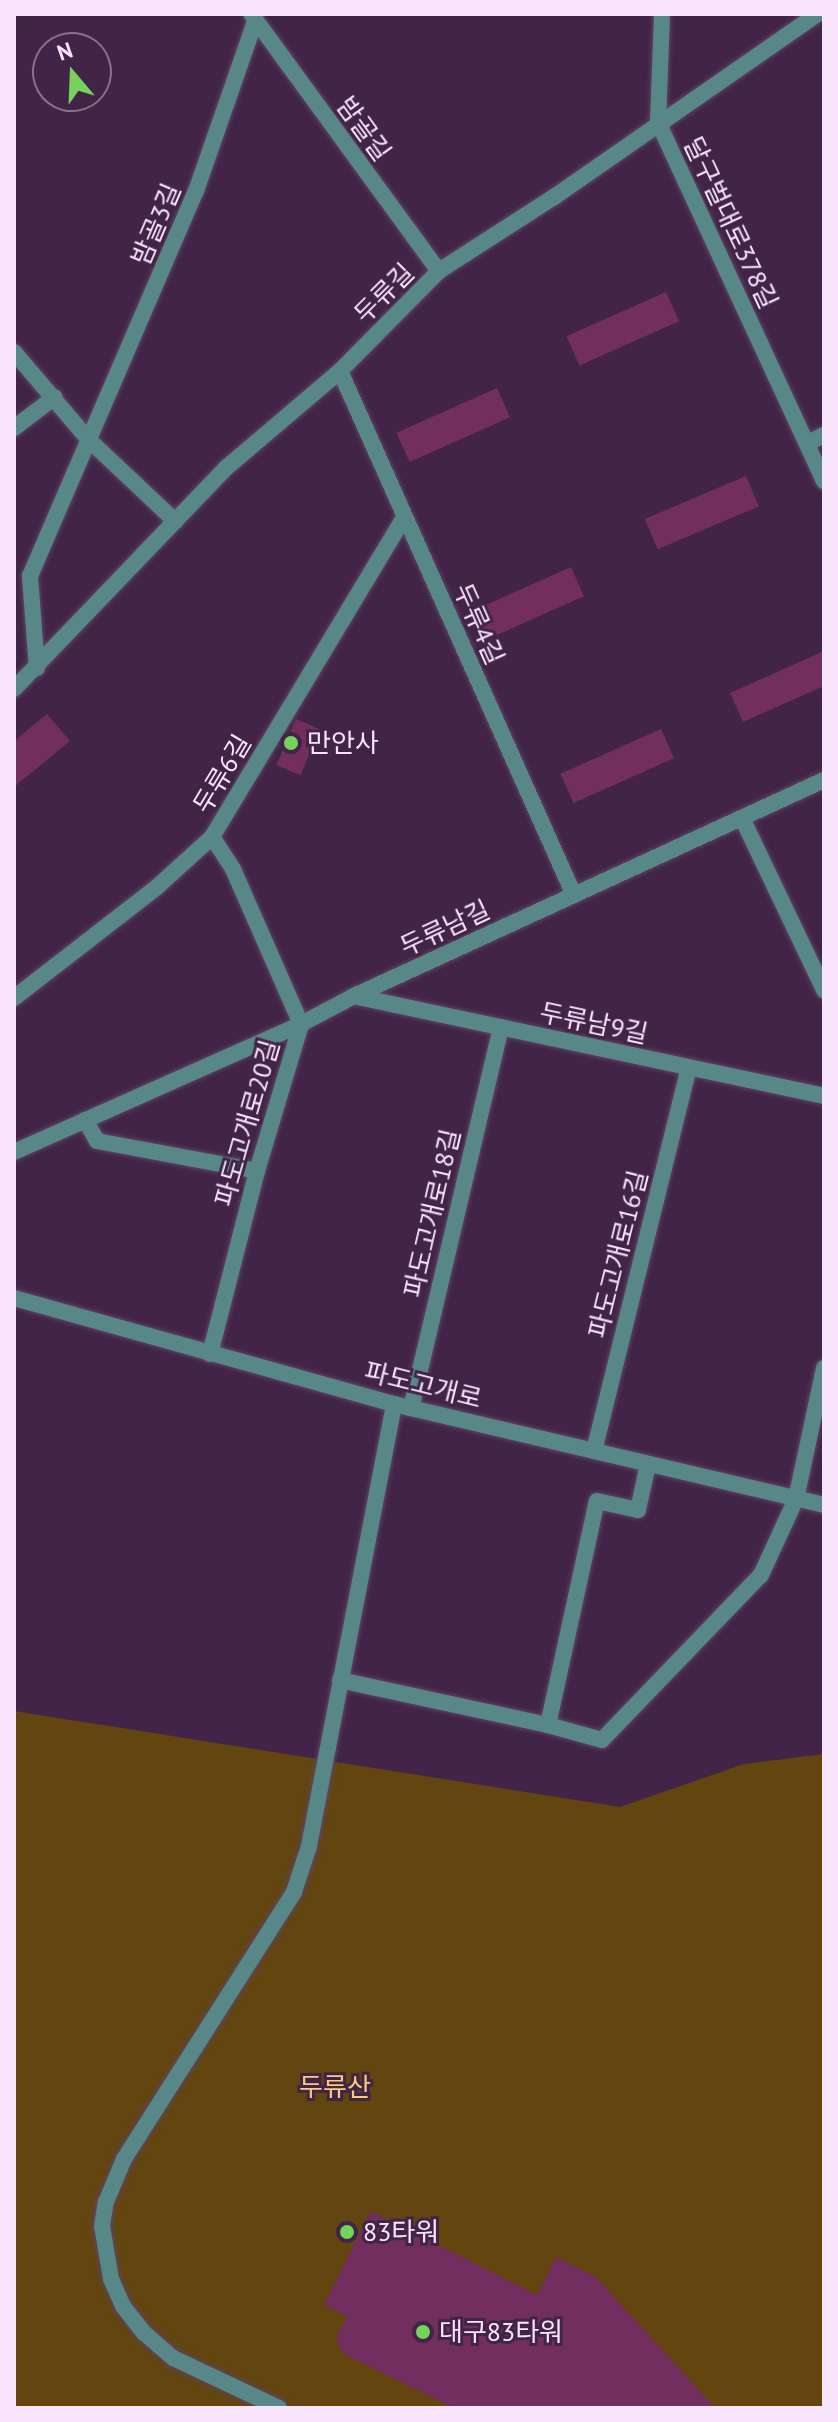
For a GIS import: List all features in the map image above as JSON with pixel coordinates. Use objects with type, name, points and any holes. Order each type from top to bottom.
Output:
[{"type":"street","name":"달구벌대로378길","points":[[662,14],[658,122],[824,482]]},
{"type":"street","name":"두류길","points":[[14,689],[226,468],[340,371],[439,271],[554,197],[817,14]]},
{"type":"street","name":"밤골길","points":[[253,18],[439,271]]},
{"type":"street","name":"밤골3길","points":[[88,439],[196,191],[253,18]]},
{"type":"street","points":[[14,352],[88,439],[175,521]]},
{"type":"street","name":"두류4길","points":[[340,371],[574,895]]},
{"type":"street","points":[[14,428],[55,397]]},
{"type":"street","points":[[808,443],[824,435]]},
{"type":"street","points":[[37,668],[30,576],[88,439]]},
{"type":"street","name":"두류6길","points":[[14,998],[157,887],[212,837],[404,518]]},
{"type":"street","name":"두류남길","points":[[14,1152],[301,1024],[354,996],[824,780]]},
{"type":"street","points":[[742,818],[824,990]]},
{"type":"street","name":"파도고개로20길","points":[[210,1354],[257,1171],[301,1024],[233,869],[212,837]]},
{"type":"street","name":"두류남9길","points":[[354,996],[824,1096]]},
{"type":"street","name":"파도고개로18길","points":[[279,2408],[173,2358],[144,2333],[123,2306],[111,2279],[102,2226],[106,2202],[124,2159],[294,1892],[309,1846],[340,1680],[402,1406],[501,1028]]},
{"type":"street","name":"파도고개로16길","points":[[594,1451],[689,1068]]},
{"type":"street","points":[[85,1120],[97,1141],[257,1171]]},
{"type":"street","name":"파도고개로","points":[[14,1298],[402,1406],[824,1505]]},
{"type":"street","points":[[340,1680],[548,1725],[602,1740],[761,1575],[796,1499],[824,1368]]},
{"type":"street","points":[[548,1725],[597,1501],[638,1510],[648,1464]]},
{"type":"green space","name":"두류산","points":[[14,1711],[620,1807],[744,1764],[824,1754],[824,2408],[14,2408]]},
{"type":"building","points":[[666,292],[679,321],[579,366],[566,336]]},
{"type":"building","points":[[497,388],[510,417],[410,462],[397,433]]},
{"type":"building","points":[[746,476],[759,506],[658,549],[645,519]]},
{"type":"building","points":[[571,567],[584,596],[484,641],[471,612]]},
{"type":"building","points":[[824,651],[824,686],[743,722],[730,693]]},
{"type":"building","points":[[47,714],[70,741],[14,787],[14,741]]},
{"type":"building","name":"만안사","points":[[296,719],[320,729],[300,775],[276,765]]},
{"type":"building","points":[[661,729],[674,758],[574,803],[561,774]]},
{"type":"building","points":[[371,2211],[537,2295],[556,2257],[596,2277],[715,2408],[454,2408],[344,2354],[337,2343],[338,2332],[348,2317],[324,2305]]},
{"type":"place","name":"만안사","points":[[291,743]]},
{"type":"place","name":"83타워","points":[[347,2232]]},
{"type":"place","name":"대구83타워","points":[[423,2332]]}]
